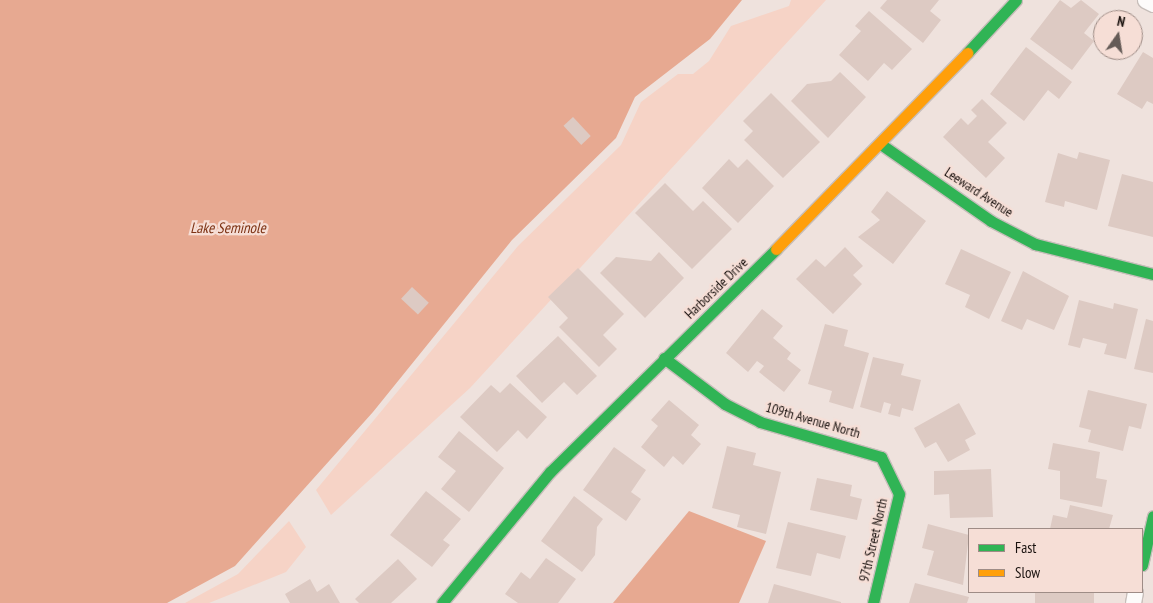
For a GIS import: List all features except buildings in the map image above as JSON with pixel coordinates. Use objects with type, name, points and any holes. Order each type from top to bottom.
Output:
[{"type":"street","name":"Harborside Drive","points":[[442,603],[550,472],[882,144],[1016,0]]},
{"type":"street","points":[[1145,0],[1153,4]]},
{"type":"street","name":"Leeward Avenue","points":[[882,144],[991,221],[1035,244],[1153,274]]},
{"type":"street","name":"109th Avenue North","points":[[664,358],[724,404],[760,422],[880,458]]},
{"type":"street","name":"97th Street North","points":[[873,603],[900,494],[880,458]]},
{"type":"street","points":[[1143,561],[1153,516]]},
{"type":"shaded area","points":[[791,0],[826,0],[470,388],[331,515],[316,490],[518,246],[621,145],[641,102],[678,74],[693,74],[709,61],[731,26],[789,6]]},
{"type":"shaded area","points":[[289,521],[306,547],[286,572],[209,603],[185,603],[238,574]]},
{"type":"water","name":"Lake Seminole","points":[[0,0],[742,0],[710,39],[635,97],[616,138],[512,240],[373,412],[235,566],[167,603],[0,603]]},
{"type":"water","points":[[689,511],[766,541],[739,603],[613,603]]},
{"type":"traffic: fast","points":[[967,53],[1016,0]]},
{"type":"traffic: fast","points":[[882,145],[991,221],[1035,244],[1153,274]]},
{"type":"traffic: fast","points":[[442,603],[550,472],[776,249]]},
{"type":"traffic: fast","points":[[664,358],[725,404],[760,422],[881,457],[899,494],[873,603]]},
{"type":"traffic: fast","points":[[1143,561],[1153,516]]},
{"type":"traffic: slow","points":[[776,249],[967,53]]}]
